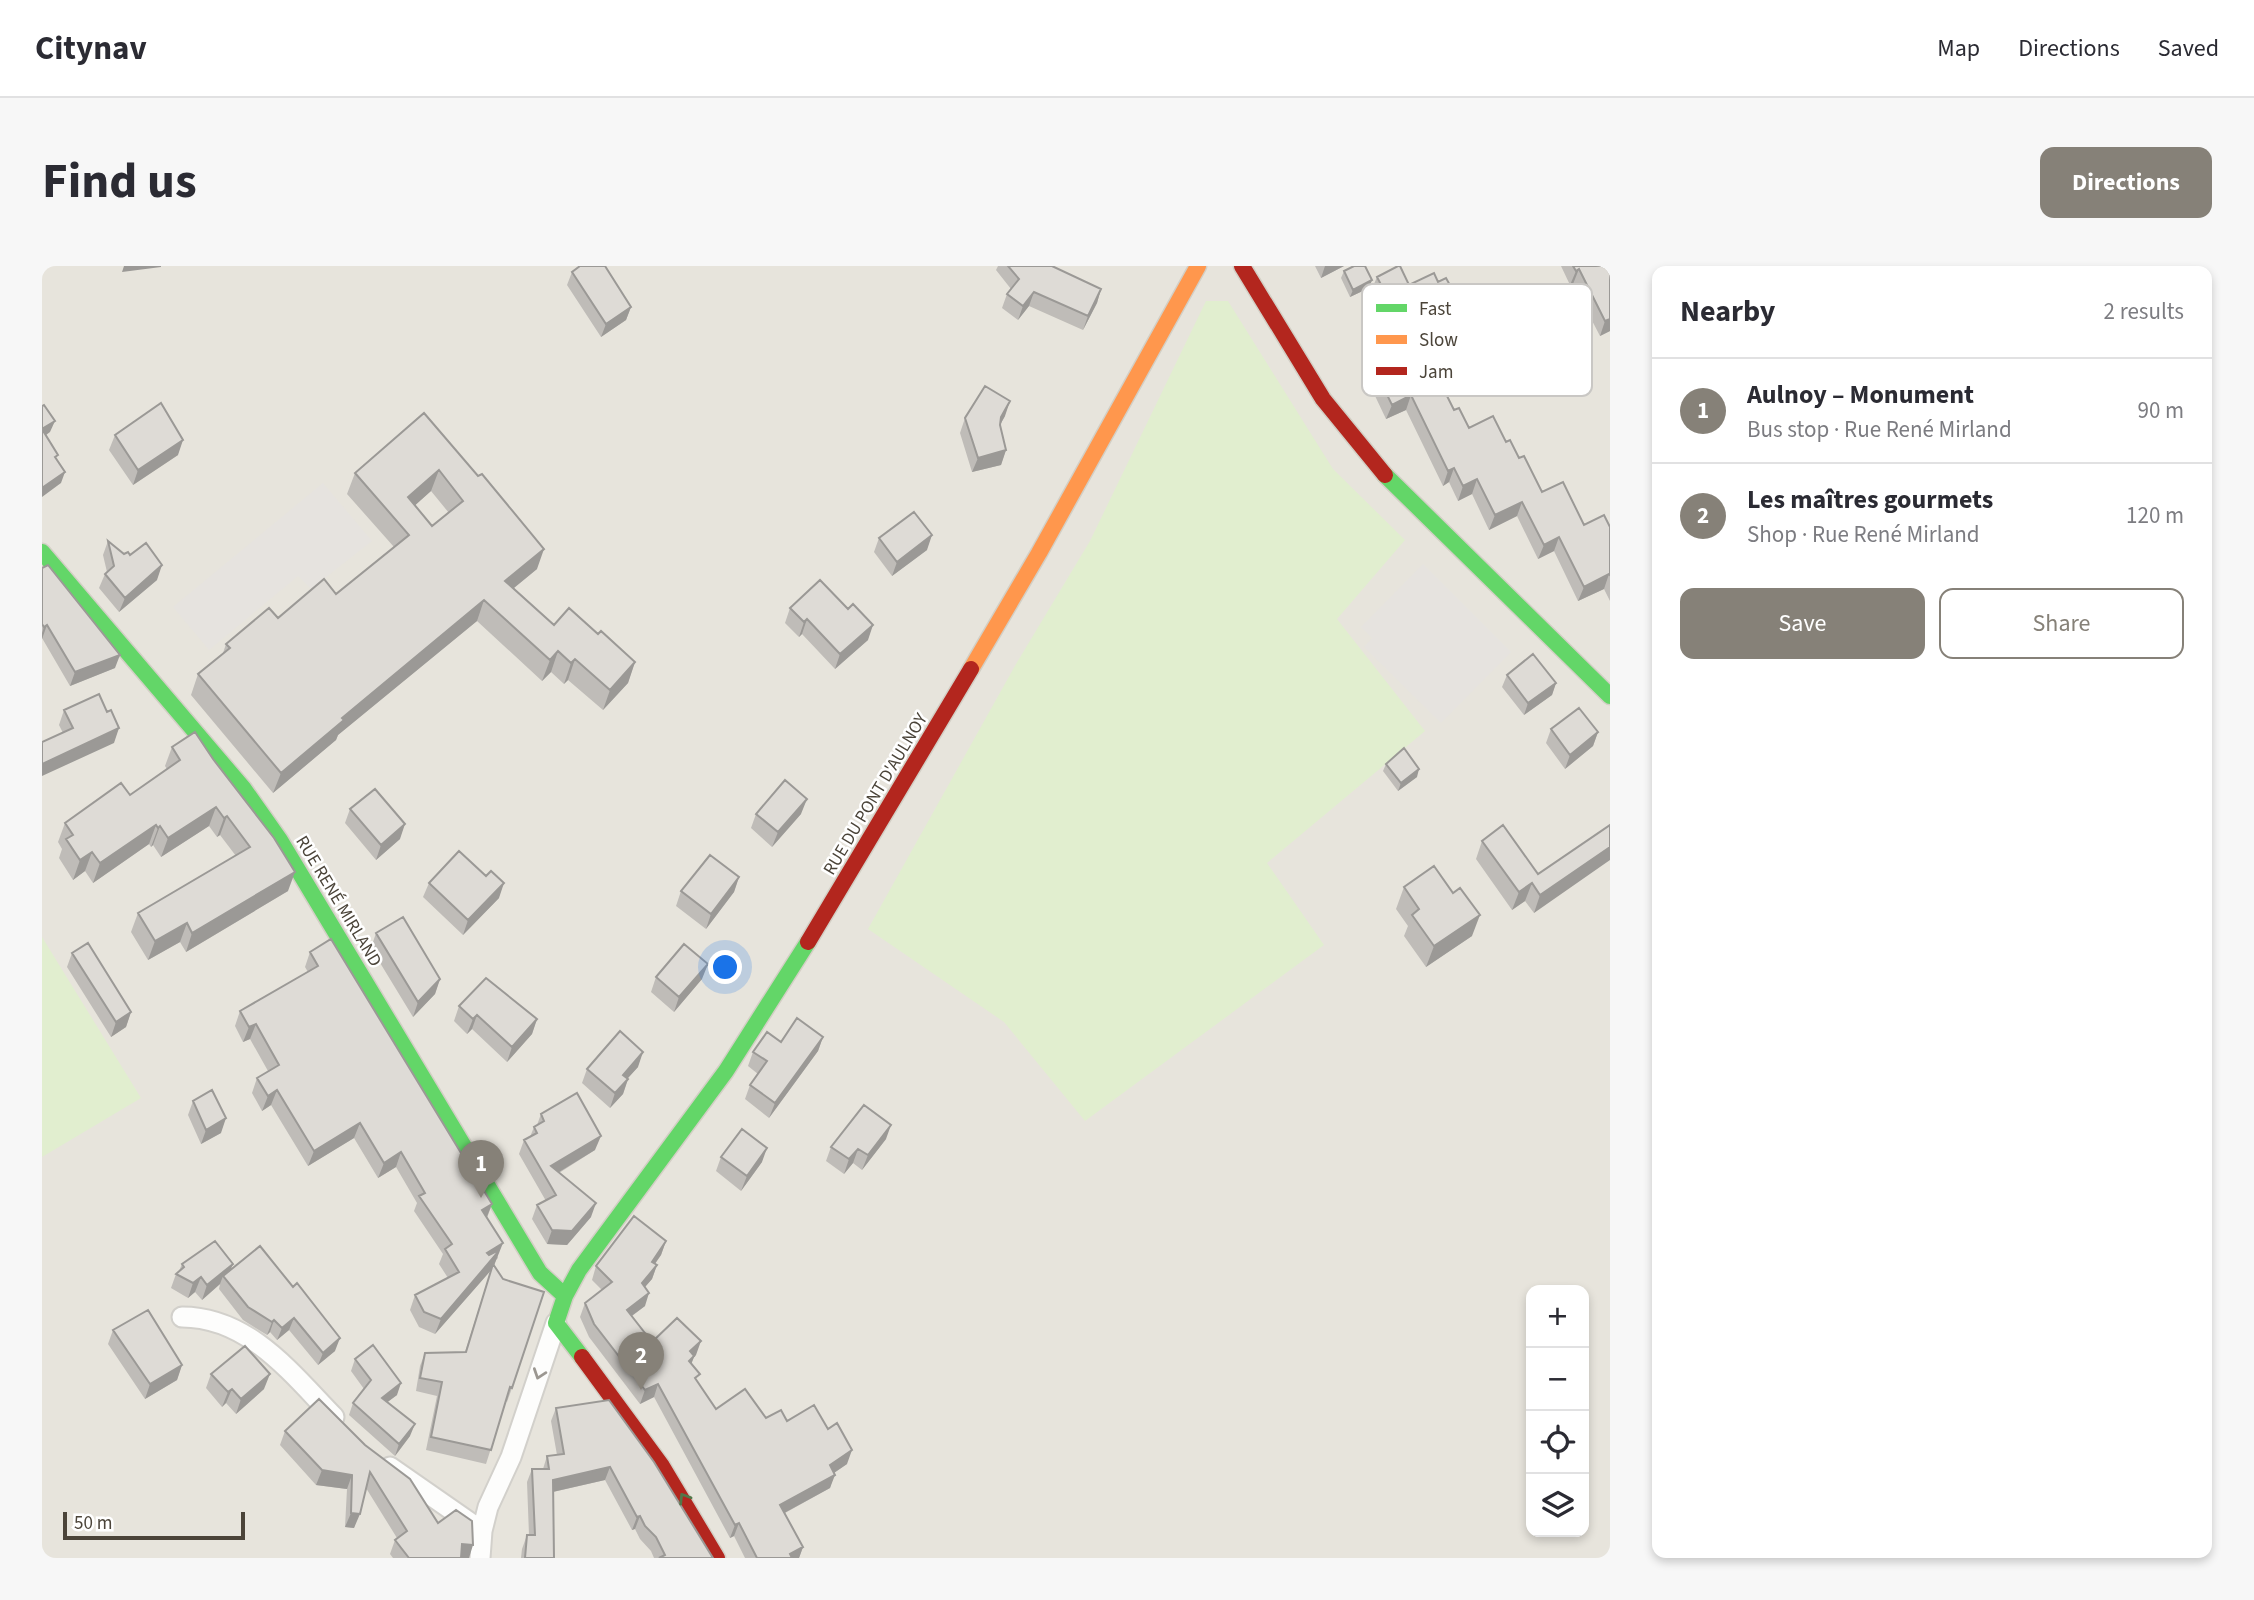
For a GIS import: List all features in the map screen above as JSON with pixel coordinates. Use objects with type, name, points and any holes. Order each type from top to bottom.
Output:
[{"type":"street","name":"RUE DU PONT D'AULNOY","points":[[556,1323],[565,1296],[590,1254],[726,1071],[784,982],[1032,565],[1198,266]]},
{"type":"street","points":[[1242,266],[1323,399],[1387,478],[1610,696]]},
{"type":"street","name":"RUE RENÉ MIRLAND","points":[[42,552],[244,789],[280,840],[540,1273],[565,1296]]},
{"type":"street","points":[[183,1317],[214,1321],[262,1345],[346,1430]]},
{"type":"street","points":[[480,1558],[482,1531],[488,1507],[507,1467],[556,1323]]},
{"type":"street","points":[[556,1323],[663,1467],[691,1509],[717,1558]]},
{"type":"street","points":[[377,1458],[482,1531]]},
{"type":"shaded area","points":[[42,266],[1610,266],[1610,1558],[42,1558]]},
{"type":"shaded area","points":[[323,483],[372,541],[311,589],[298,576],[209,650],[173,607]]},
{"type":"shaded area","points":[[1423,564],[1511,652],[1441,723],[1364,647],[1372,638],[1361,627]]},
{"type":"green space","points":[[1206,301],[1228,301],[1333,469],[1405,540],[1337,619],[1425,731],[1267,863],[1324,945],[1085,1121],[1004,1022],[868,929],[1016,664],[1090,541]]},
{"type":"green space","points":[[42,937],[141,1098],[42,1157]]},
{"type":"building","points":[[580,266],[605,266],[631,307],[606,324],[572,272]]},
{"type":"building","points":[[1008,266],[1052,266],[1101,289],[1088,316],[1034,292],[1023,306],[1007,294],[1019,279]]},
{"type":"building","points":[[1354,266],[1365,266],[1372,280],[1353,290],[1344,271]]},
{"type":"building","points":[[1400,266],[1409,284],[1381,284],[1377,277]]},
{"type":"building","points":[[1573,266],[1610,266],[1610,319],[1605,321],[1592,295],[1592,284],[1586,284],[1579,269],[1576,271]]},
{"type":"building","points":[[1434,273],[1438,282],[1446,278],[1449,284],[1411,284]]},
{"type":"building","points":[[985,386],[1010,401],[1001,417],[1000,425],[1006,450],[978,458],[965,418]]},
{"type":"building","points":[[1388,396],[1409,396],[1392,405]]},
{"type":"building","points":[[1411,396],[1447,396],[1454,410],[1459,408],[1469,428],[1493,416],[1506,442],[1510,440],[1519,458],[1524,456],[1542,492],[1563,482],[1584,525],[1604,515],[1610,527],[1610,575],[1584,587],[1559,537],[1544,545],[1522,502],[1495,515],[1477,479],[1463,486],[1454,468],[1448,471]]},
{"type":"building","points":[[161,403],[183,440],[138,470],[115,435]]},
{"type":"building","points":[[44,405],[55,421],[42,429],[42,406]]},
{"type":"building","points":[[424,413],[478,476],[482,474],[544,549],[505,581],[554,625],[569,608],[598,634],[601,631],[635,662],[610,690],[575,659],[571,663],[558,651],[550,660],[484,600],[342,718],[344,720],[281,773],[198,674],[230,648],[226,644],[269,608],[278,618],[324,579],[336,594],[409,535],[355,473]],"holes":[[[439,470],[463,501],[432,526],[408,497]]]},
{"type":"building","points":[[42,429],[65,472],[42,488]]},
{"type":"building","points":[[914,512],[932,535],[897,562],[879,538]]},
{"type":"building","points":[[108,541],[124,554],[128,552],[130,555],[146,543],[162,565],[125,598],[105,574],[114,566]]},
{"type":"building","points":[[48,565],[120,655],[75,672],[47,625],[44,627],[42,624],[42,568]]},
{"type":"building","points":[[820,580],[848,609],[853,604],[873,625],[840,654],[807,619],[804,622],[790,608]]},
{"type":"building","points":[[1533,654],[1556,683],[1528,703],[1507,675]]},
{"type":"building","points":[[99,694],[107,712],[111,710],[119,728],[42,764],[42,742],[73,728],[64,710]]},
{"type":"building","points":[[1579,708],[1598,732],[1570,755],[1551,729]]},
{"type":"building","points":[[195,732],[274,838],[295,872],[192,933],[187,923],[155,941],[138,913],[250,847],[227,816],[224,818],[216,807],[168,838],[160,826],[158,828],[156,825],[100,863],[92,852],[80,860],[66,839],[73,835],[65,823],[121,783],[130,795],[180,760],[172,747]]},
{"type":"building","points":[[1404,748],[1419,769],[1401,783],[1386,764]]},
{"type":"building","points":[[785,780],[807,799],[778,832],[756,814]]},
{"type":"building","points":[[375,789],[405,824],[381,845],[350,809]]},
{"type":"building","points":[[1503,825],[1538,874],[1610,825],[1610,847],[1540,895],[1532,883],[1519,892],[1482,841]]},
{"type":"building","points":[[459,851],[486,876],[491,871],[504,883],[468,920],[429,883]]},
{"type":"building","points":[[710,855],[739,877],[711,914],[681,891]]},
{"type":"building","points":[[1434,866],[1453,893],[1460,888],[1480,915],[1434,946],[1412,915],[1419,909],[1404,887]]},
{"type":"building","points":[[403,917],[440,979],[418,1002],[376,933]]},
{"type":"building","points":[[331,939],[492,1204],[482,1210],[503,1243],[487,1253],[489,1255],[498,1252],[441,1319],[424,1312],[415,1295],[459,1272],[445,1249],[452,1244],[419,1196],[425,1193],[401,1152],[384,1163],[360,1123],[314,1151],[277,1090],[268,1096],[257,1078],[279,1065],[256,1024],[249,1027],[240,1011],[318,966],[310,952]]},
{"type":"building","points":[[88,943],[131,1012],[116,1022],[72,953]]},
{"type":"building","points":[[684,944],[708,964],[679,997],[656,977]]},
{"type":"building","points":[[486,978],[537,1019],[512,1047],[477,1015],[473,1019],[459,1006]]},
{"type":"building","points":[[797,1018],[823,1037],[775,1103],[750,1085],[767,1061],[753,1052],[767,1032],[781,1042]]},
{"type":"building","points":[[620,1031],[643,1052],[623,1075],[628,1079],[615,1093],[587,1069]]},
{"type":"building","points":[[212,1090],[226,1118],[206,1130],[193,1101]]},
{"type":"building","points":[[577,1093],[601,1136],[551,1166],[596,1203],[572,1231],[552,1230],[537,1205],[556,1195],[524,1140],[537,1133],[534,1127],[544,1121],[541,1114]]},
{"type":"building","points":[[864,1105],[891,1125],[868,1155],[858,1149],[849,1159],[831,1147]]},
{"type":"building","points":[[742,1129],[767,1148],[747,1176],[721,1157]]},
{"type":"building","points":[[634,1216],[666,1241],[652,1262],[657,1265],[642,1283],[649,1293],[627,1310],[652,1342],[677,1318],[701,1341],[690,1351],[694,1356],[689,1361],[700,1374],[695,1378],[716,1409],[745,1389],[766,1418],[781,1410],[787,1421],[814,1405],[828,1429],[837,1423],[852,1450],[830,1465],[835,1475],[780,1505],[803,1547],[790,1554],[792,1558],[757,1558],[739,1523],[735,1525],[658,1384],[645,1390],[594,1324],[585,1303],[612,1282],[596,1266]]},
{"type":"building","points":[[215,1241],[233,1264],[207,1285],[201,1277],[193,1283],[176,1274],[184,1267],[182,1264]]},
{"type":"building","points":[[260,1246],[293,1287],[297,1283],[340,1338],[323,1353],[294,1318],[282,1328],[274,1320],[272,1322],[248,1307],[223,1276]]},
{"type":"building","points":[[493,1264],[503,1279],[544,1292],[491,1450],[431,1437],[442,1382],[420,1378],[425,1353],[466,1352]]},
{"type":"building","points":[[148,1310],[182,1365],[150,1384],[113,1330]]},
{"type":"building","points":[[373,1345],[401,1383],[382,1398],[415,1424],[399,1444],[353,1403],[371,1380],[355,1359]]},
{"type":"building","points":[[245,1346],[270,1374],[241,1399],[232,1389],[228,1392],[211,1374]]},
{"type":"building","points":[[319,1399],[365,1445],[410,1479],[438,1523],[456,1510],[472,1521],[473,1545],[462,1544],[461,1558],[409,1558],[395,1540],[407,1531],[370,1472],[360,1514],[351,1513],[352,1475],[322,1470],[285,1431]]},
{"type":"building","points":[[609,1400],[654,1462],[713,1558],[659,1558],[665,1555],[656,1537],[640,1516],[637,1517],[610,1467],[553,1480],[554,1558],[525,1558],[527,1535],[535,1535],[532,1469],[549,1469],[547,1456],[564,1454],[556,1408]]},
{"type":"traffic: fast","points":[[1385,475],[1610,696]]},
{"type":"traffic: fast","points":[[42,552],[244,789],[280,840],[540,1273],[565,1296]]},
{"type":"traffic: fast","points":[[582,1357],[556,1323],[565,1296],[579,1270],[726,1071],[808,942]]},
{"type":"traffic: slow","points":[[971,669],[1039,553],[1198,266]]},
{"type":"traffic: jam","points":[[1242,266],[1323,399],[1385,475]]},
{"type":"traffic: jam","points":[[808,942],[971,669]]},
{"type":"traffic: jam","points":[[582,1357],[662,1466],[717,1558]]},
{"type":"place","name":"Aulnoy – Monument","points":[[481,1198]]},
{"type":"place","name":"Les maîtres gourmets","points":[[641,1390]]}]
